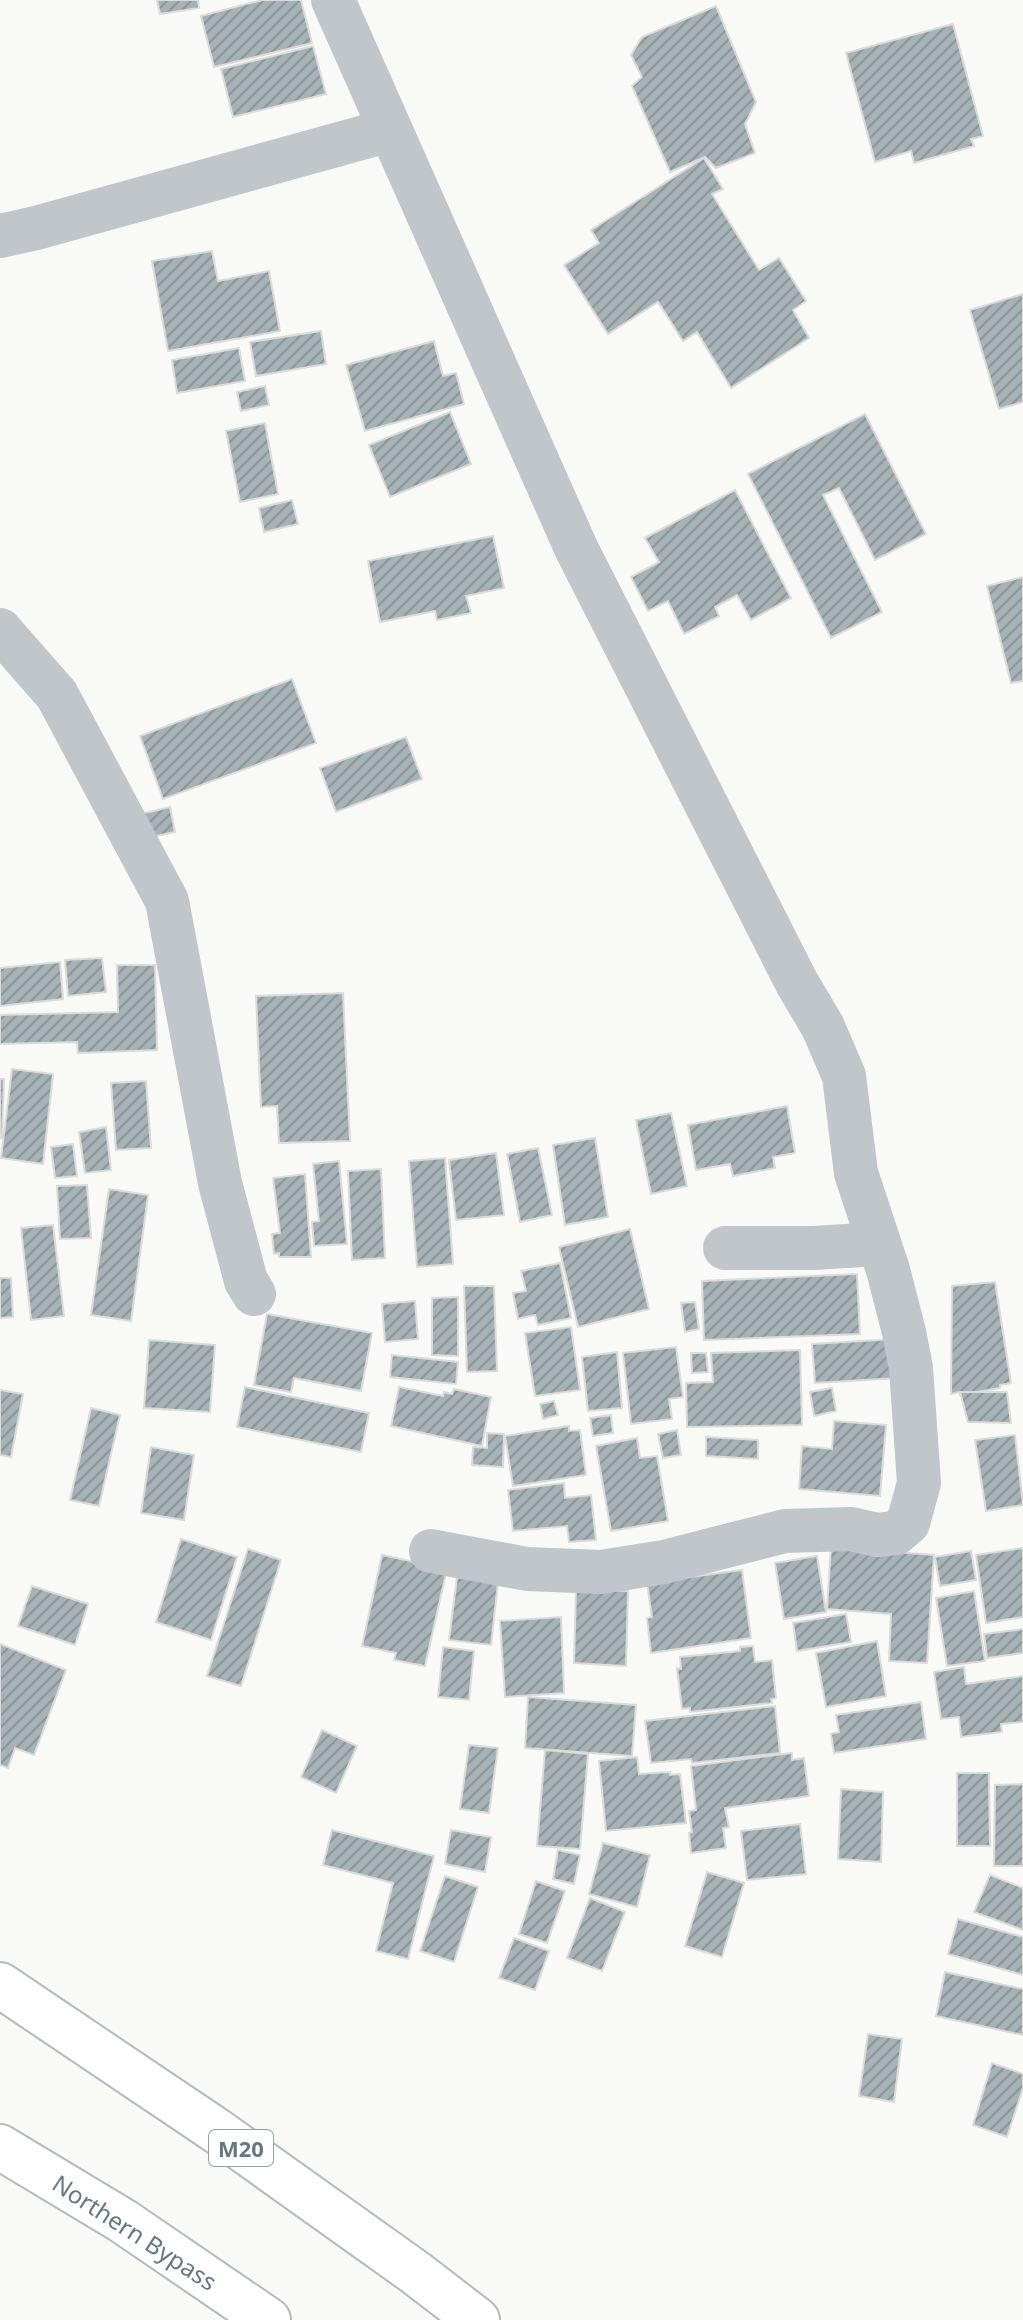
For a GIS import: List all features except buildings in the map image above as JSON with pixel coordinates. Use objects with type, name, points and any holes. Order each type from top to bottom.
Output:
[{"type":"highway","name":"M20","points":[[0,1985],[217,2131],[477,2320]]},
{"type":"highway","name":"Northern Bypass","points":[[0,2147],[123,2221],[268,2320]]},
{"type":"street","points":[[333,0],[576,548],[797,983],[823,1027],[844,1076],[856,1173],[904,1332],[915,1404],[919,1483],[908,1523],[896,1533],[877,1535],[851,1529],[785,1531],[664,1562],[601,1572],[527,1569],[431,1551]]},
{"type":"street","points":[[0,236],[390,130]]},
{"type":"street","points":[[0,630],[57,695],[167,901],[220,1183],[246,1281],[254,1294]]},
{"type":"street","points":[[725,1248],[801,1249],[878,1244]]}]
